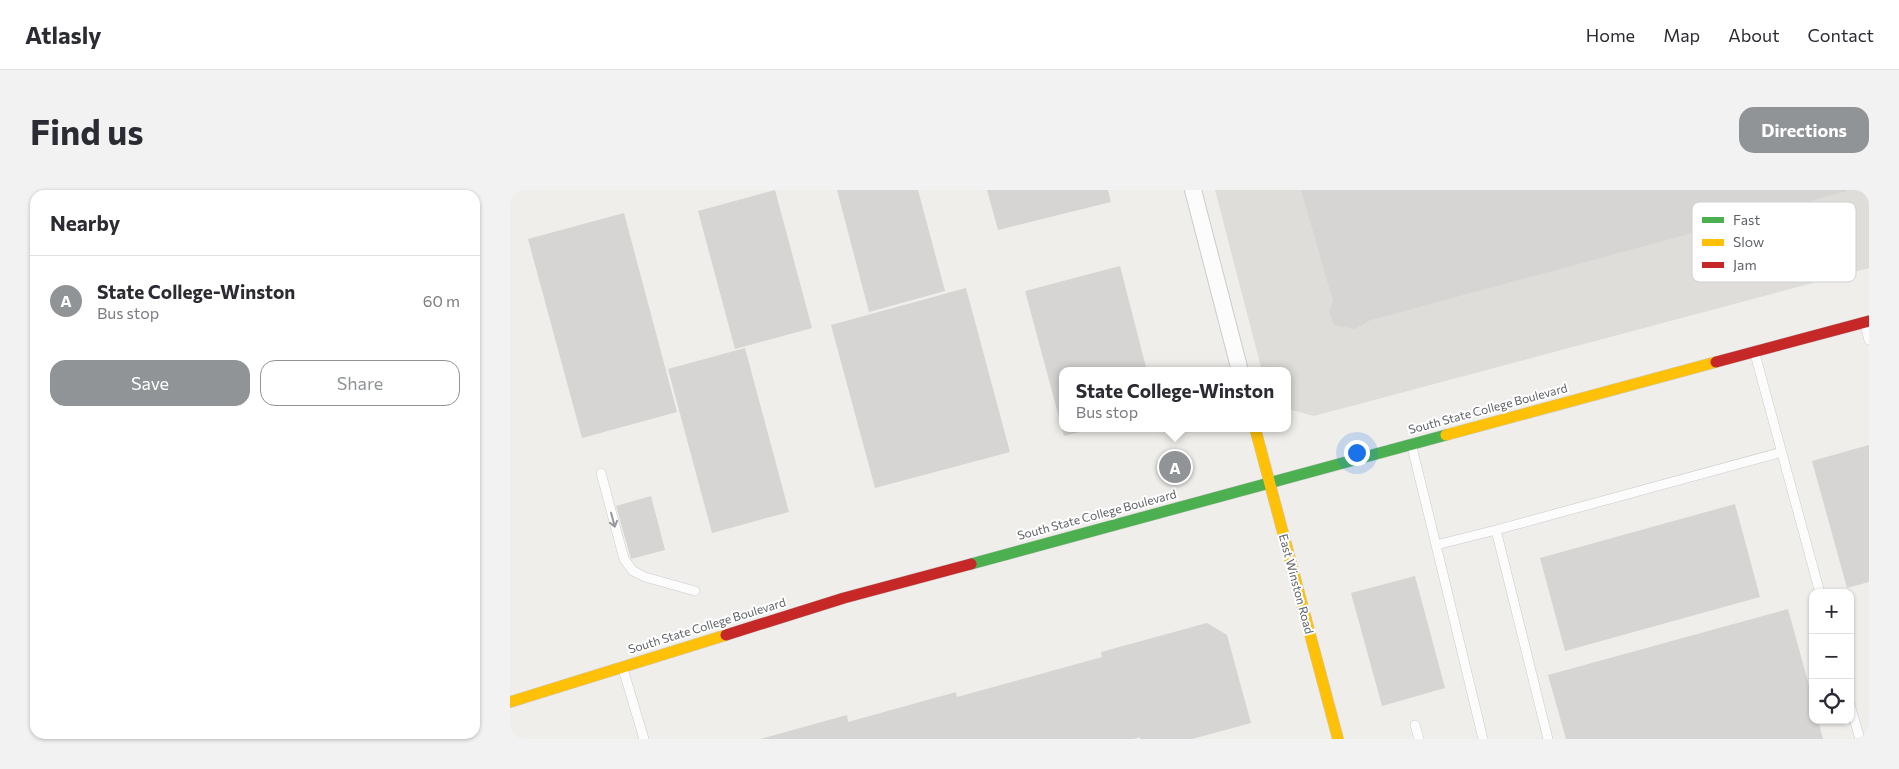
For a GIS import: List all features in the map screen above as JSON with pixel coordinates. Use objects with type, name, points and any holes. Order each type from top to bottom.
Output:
[{"type":"main road","name":"South State College Boulevard","points":[[510,702],[844,598],[1866,322]]},
{"type":"main road","name":"East Winston Road","points":[[1256,432],[1338,739]]},
{"type":"street","points":[[1193,190],[1239,367]]},
{"type":"lane","points":[[1866,322],[1869,340]]},
{"type":"lane","points":[[1754,352],[1819,589]]},
{"type":"lane","points":[[1411,444],[1483,739]]},
{"type":"lane","points":[[1436,545],[1782,452]]},
{"type":"lane","points":[[601,473],[624,559],[628,565],[633,571],[645,577],[695,591]]},
{"type":"lane","points":[[1496,530],[1548,739]]},
{"type":"lane","points":[[622,667],[644,739]]},
{"type":"lane","points":[[1854,719],[1860,739]]},
{"type":"lane","points":[[1415,725],[1418,739]]},
{"type":"shaded area","points":[[1215,190],[1869,190],[1869,268],[1856,271],[1856,202],[1692,202],[1692,282],[1816,282],[1314,416],[1291,410],[1291,367],[1261,367]]},
{"type":"building","points":[[775,190],[812,328],[735,349],[698,211]]},
{"type":"building","points":[[837,190],[918,190],[945,291],[869,312]]},
{"type":"building","points":[[987,190],[1108,190],[1111,202],[998,230]]},
{"type":"building","points":[[1301,190],[1847,190],[1806,202],[1692,202],[1692,233],[1368,321],[1355,329],[1334,325],[1329,312],[1333,301]]},
{"type":"building","points":[[624,213],[677,412],[582,438],[528,239]]},
{"type":"building","points":[[1120,266],[1146,367],[1059,367],[1059,417],[1025,291]]},
{"type":"building","points":[[966,288],[1010,452],[875,488],[831,325]]},
{"type":"building","points":[[745,348],[789,512],[712,533],[668,369]]},
{"type":"building","points":[[1063,432],[1079,432],[1064,436]]},
{"type":"building","points":[[1869,445],[1869,582],[1847,588],[1812,461]]},
{"type":"building","points":[[651,496],[665,550],[631,559],[616,506]]},
{"type":"building","points":[[1735,504],[1760,597],[1565,651],[1540,558]]},
{"type":"building","points":[[1415,576],[1445,688],[1382,706],[1351,593]]},
{"type":"building","points":[[1788,609],[1809,685],[1809,724],[1819,724],[1823,739],[1566,739],[1548,675]]},
{"type":"building","points":[[1207,623],[1227,635],[1251,723],[1192,739],[1140,739],[1140,737],[1134,739],[760,739],[847,715],[848,722],[956,692],[957,697],[1102,657],[1101,652]]},
{"type":"traffic: fast","points":[[971,564],[1446,435]]},
{"type":"traffic: slow","points":[[1446,435],[1716,362]]},
{"type":"traffic: slow","points":[[1256,432],[1338,739]]},
{"type":"traffic: slow","points":[[510,702],[726,635]]},
{"type":"traffic: jam","points":[[1716,362],[1869,321]]},
{"type":"traffic: jam","points":[[726,635],[844,598],[971,564]]},
{"type":"place","name":"State College-Winston","points":[[1175,467]]}]
